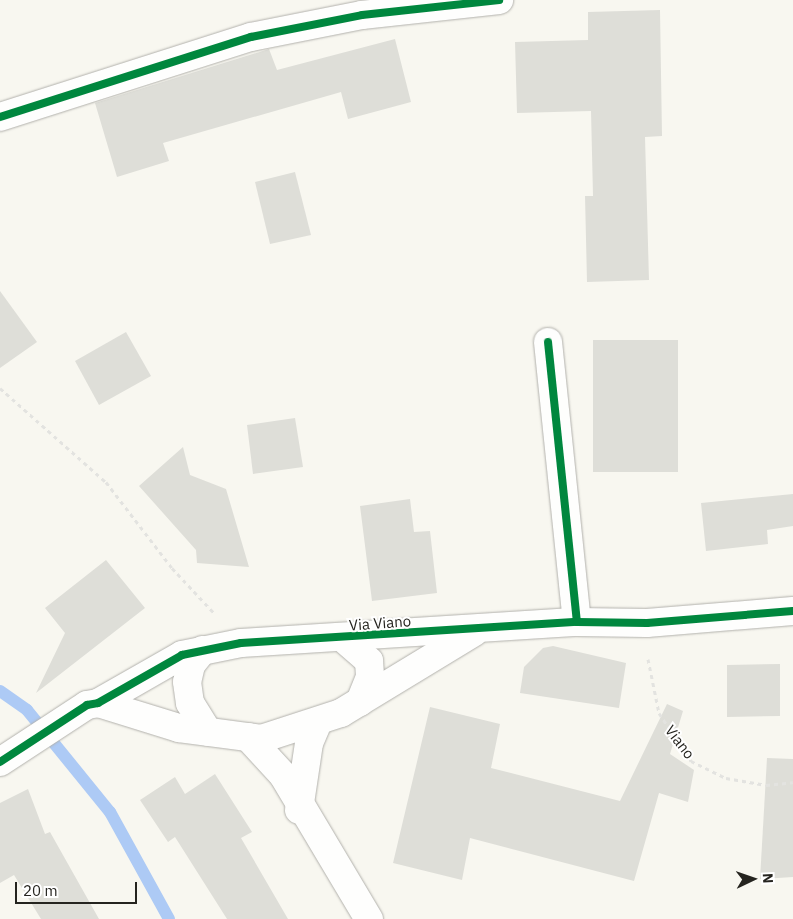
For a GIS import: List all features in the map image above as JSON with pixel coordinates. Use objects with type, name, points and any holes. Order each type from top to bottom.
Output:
[{"type":"street","points":[[0,117],[251,37],[362,15],[499,0]]},
{"type":"street","points":[[548,342],[577,622]]},
{"type":"street","name":"Via Viano","points":[[98,704],[182,655],[241,642],[340,640],[577,622],[647,623],[793,611]]},
{"type":"street","name":"Via Viano","points":[[0,762],[25,748],[87,705],[98,704],[208,732],[261,739],[317,724],[360,702],[479,629]]},
{"type":"street","points":[[340,640],[368,661],[370,677],[360,702]]},
{"type":"street","points":[[203,650],[191,665],[187,682],[190,703],[208,732]]},
{"type":"street","points":[[299,810],[309,743],[317,724]]},
{"type":"street","points":[[248,737],[272,759],[299,810],[369,919]]},
{"type":"path","points":[[0,388],[106,482],[172,568],[241,642]]},
{"type":"building","points":[[660,10],[662,136],[645,137],[649,280],[587,282],[585,196],[593,196],[591,111],[517,113],[515,42],[588,40],[588,12]]},
{"type":"building","points":[[395,39],[411,102],[348,119],[341,92],[163,143],[169,161],[117,177],[95,103],[269,49],[277,70]]},
{"type":"building","points":[[295,172],[311,235],[270,244],[255,182]]},
{"type":"building","points":[[0,291],[37,342],[0,368]]},
{"type":"building","points":[[126,332],[151,376],[99,405],[75,361]]},
{"type":"building","points":[[593,340],[678,340],[678,472],[593,472]]},
{"type":"building","points":[[295,418],[303,467],[253,474],[247,425]]},
{"type":"building","points":[[183,447],[190,475],[226,489],[249,567],[197,563],[196,550],[139,486]]},
{"type":"building","points":[[793,494],[793,526],[767,530],[768,544],[706,551],[701,503]]},
{"type":"building","points":[[410,499],[414,532],[430,531],[437,593],[372,601],[360,506]]},
{"type":"building","points":[[106,560],[145,608],[36,693],[65,633],[45,608]]},
{"type":"building","points":[[553,646],[626,663],[619,708],[520,693],[524,667],[543,648]]},
{"type":"building","points":[[780,664],[780,716],[727,717],[727,665]]},
{"type":"building","points":[[667,704],[683,711],[670,754],[694,770],[688,802],[659,793],[634,881],[470,838],[462,880],[393,863],[430,707],[500,724],[491,768],[620,801]]},
{"type":"building","points":[[767,758],[793,759],[793,877],[760,879]]},
{"type":"building","points":[[215,774],[252,832],[241,838],[288,919],[227,919],[175,837],[168,842],[140,800],[175,777],[185,794]]},
{"type":"building","points":[[28,789],[45,834],[50,832],[99,919],[41,919],[14,875],[0,883],[0,803]]},
{"type":"waterway","points":[[0,691],[27,710],[110,812],[169,919]]},
{"type":"cycle path","points":[[0,117],[251,37],[362,15],[499,0]]},
{"type":"cycle path","points":[[548,342],[577,622]]},
{"type":"cycle path","points":[[0,762],[87,705],[98,703],[182,655],[241,643],[577,622],[647,623],[793,611]]}]
